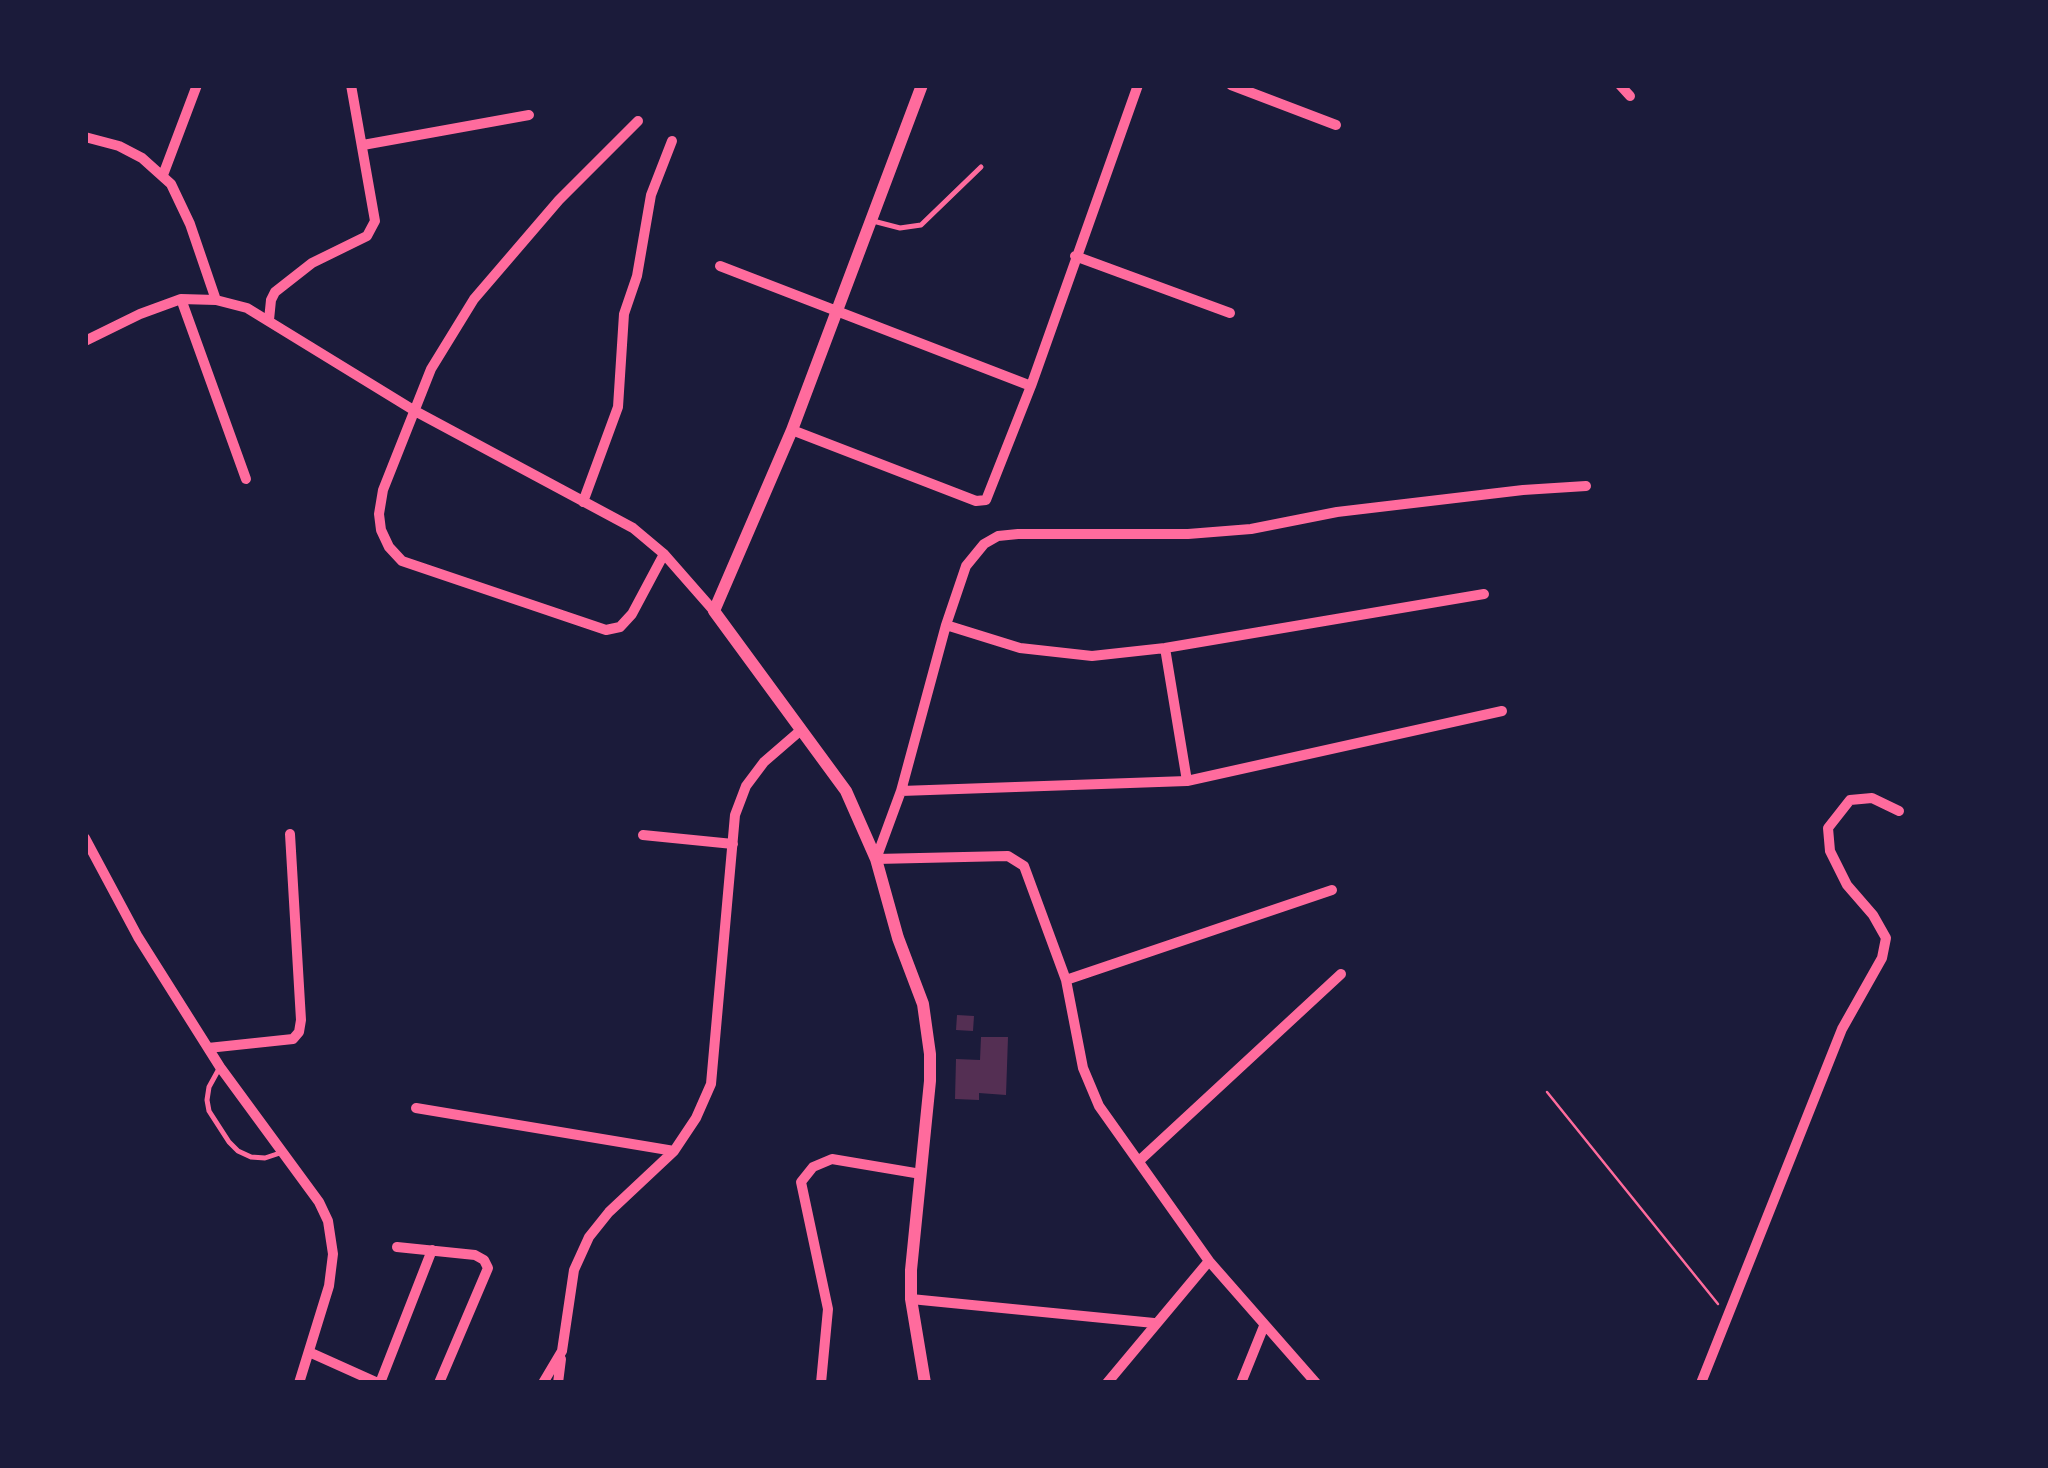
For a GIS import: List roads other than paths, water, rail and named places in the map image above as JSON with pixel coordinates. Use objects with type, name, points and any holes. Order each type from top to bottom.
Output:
[{"type":"street","points":[[162,175],[196,85]]},
{"type":"street","points":[[269,320],[275,292],[312,263],[367,236],[376,220],[351,85]]},
{"type":"street","points":[[714,611],[792,430],[922,85]]},
{"type":"street","points":[[792,430],[976,501],[986,500],[1031,386],[1138,85]]},
{"type":"street","points":[[1231,85],[1336,125]]},
{"type":"street","points":[[1620,85],[1630,96]]},
{"type":"street","points":[[363,146],[529,115]]},
{"type":"street","points":[[638,121],[492,275],[431,370],[384,490],[379,514],[389,547],[402,560],[606,630],[620,626],[632,614],[664,554]]},
{"type":"street","points":[[85,136],[142,158],[171,184],[190,224],[216,300]]},
{"type":"street","points":[[583,502],[618,407],[624,314],[637,276],[651,195],[672,142]]},
{"type":"street","points":[[1075,256],[1230,313]]},
{"type":"street","points":[[720,266],[1031,386]]},
{"type":"street","points":[[181,300],[246,479]]},
{"type":"street","points":[[85,341],[140,314],[181,300],[216,300],[248,308],[415,411],[633,528],[664,554],[714,611],[846,791],[876,859],[886,903],[923,1004],[930,1081],[911,1299],[925,1383]]},
{"type":"street","points":[[876,859],[901,791],[966,566],[984,544],[998,536],[1204,533],[1337,512],[1586,486]]},
{"type":"street","points":[[946,625],[1043,653],[1092,656],[1165,648],[1484,594]]},
{"type":"street","points":[[1165,648],[1187,781]]},
{"type":"street","points":[[901,791],[1187,781],[1502,711]]},
{"type":"street","points":[[558,1383],[574,1270],[589,1237],[609,1212],[674,1151],[696,1118],[711,1084],[735,815],[746,786],[764,762],[801,730]]},
{"type":"street","points":[[1701,1383],[1842,1030],[1882,958],[1886,938],[1873,915],[1847,885],[1830,851],[1828,828],[1850,800],[1872,798],[1899,811]]},
{"type":"street","points":[[208,1048],[293,1039],[299,1032],[302,1020],[290,834]]},
{"type":"street","points":[[643,835],[734,844]]},
{"type":"street","points":[[85,838],[138,937],[220,1067],[319,1202],[328,1221],[333,1254],[329,1286],[299,1383]]},
{"type":"street","points":[[876,859],[999,856],[1017,860],[1029,876],[1066,980],[1090,1090],[1208,1261],[1316,1383]]},
{"type":"street","points":[[1066,980],[1332,890]]},
{"type":"street","points":[[1139,1162],[1341,974]]},
{"type":"street","points":[[416,1108],[674,1151]]},
{"type":"street","points":[[821,1383],[828,1309],[800,1182],[813,1166],[832,1158],[921,1174]]},
{"type":"street","points":[[397,1247],[475,1255],[488,1268],[439,1383]]},
{"type":"street","points":[[309,1352],[379,1383],[432,1250]]},
{"type":"street","points":[[1106,1383],[1208,1261]]},
{"type":"street","points":[[911,1299],[1154,1324]]},
{"type":"street","points":[[1240,1383],[1264,1326]]},
{"type":"street","points":[[543,1383],[562,1350]]},
{"type":"lane","points":[[870,220],[900,228],[921,225],[982,167]]},
{"type":"lane","points":[[220,1067],[207,1100],[209,1111],[229,1142],[238,1152],[251,1157],[265,1158],[280,1152]]}]
